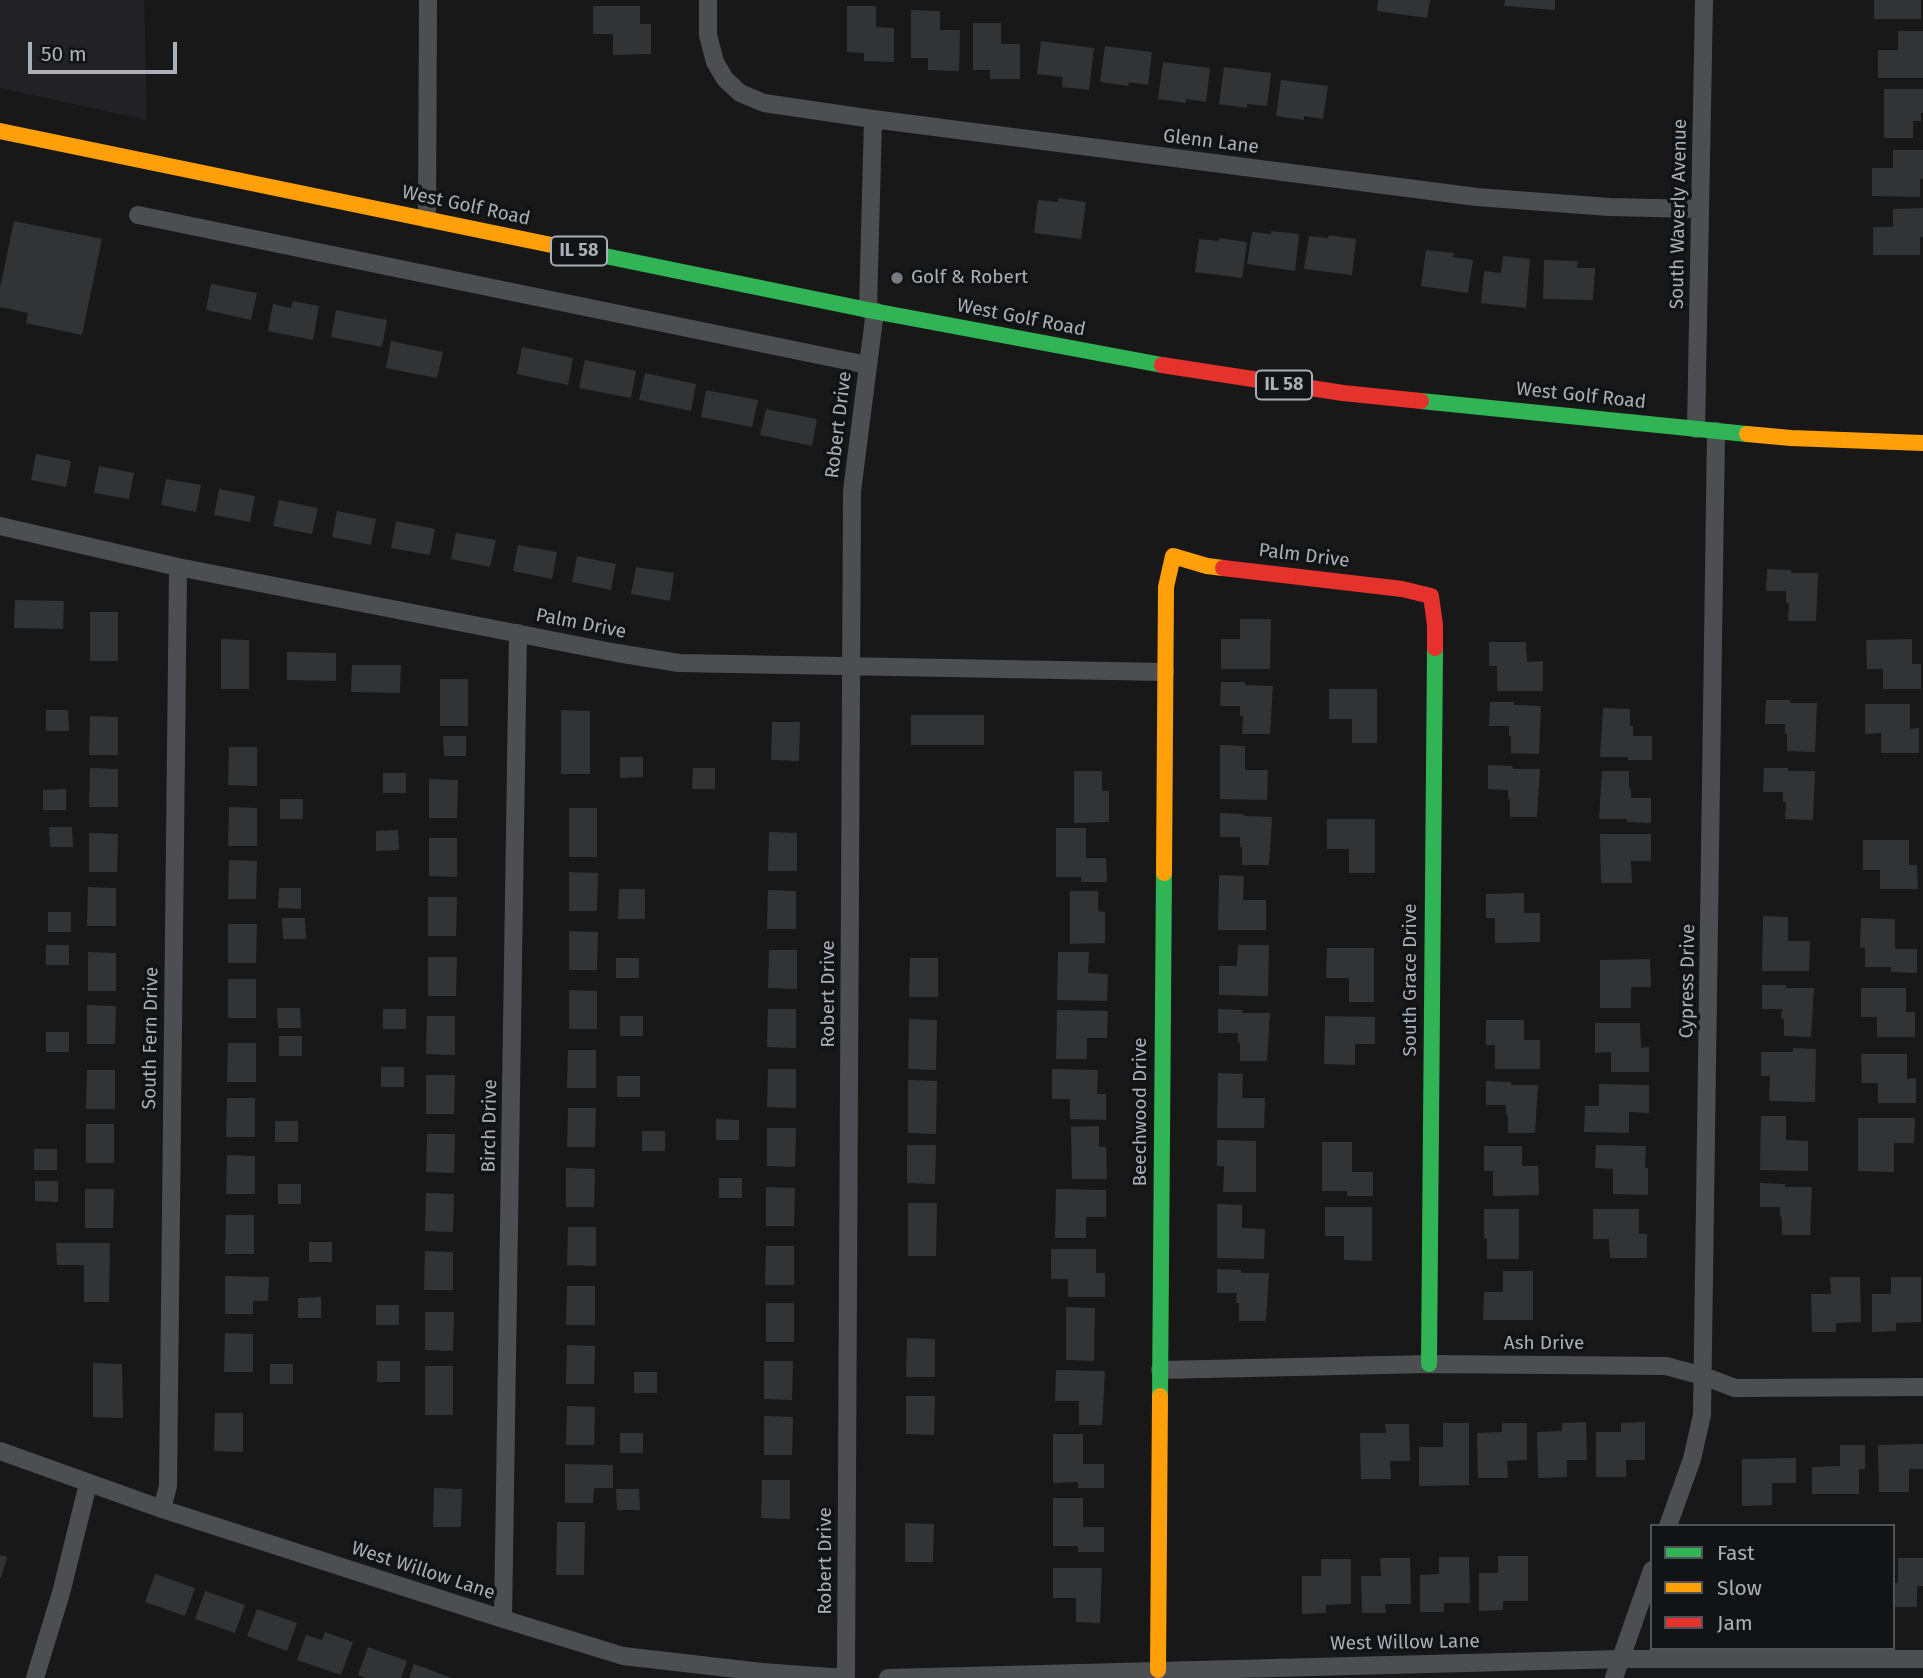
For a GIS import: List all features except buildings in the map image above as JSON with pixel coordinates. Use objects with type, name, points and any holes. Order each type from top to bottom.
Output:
[{"type":"street","points":[[427,219],[428,0]]},
{"type":"street","name":"Glenn Lane","points":[[708,0],[708,35],[715,62],[725,79],[740,93],[764,103],[1477,197],[1609,207],[1700,209]]},
{"type":"street","name":"South Waverly Avenue","points":[[1696,429],[1704,0]]},
{"type":"street","name":"Robert Drive","points":[[846,1678],[852,491],[872,311],[873,119]]},
{"type":"street","name":"West Golf Road","points":[[0,131],[872,311],[1226,376],[1343,393],[1716,431],[1791,438],[1923,443]]},
{"type":"street","points":[[138,215],[867,365]]},
{"type":"street","name":"Cypress Drive","points":[[1669,1524],[1692,1459],[1702,1415],[1716,431]]},
{"type":"street","name":"Palm Drive","points":[[0,526],[178,567],[679,663],[1165,672]]},
{"type":"street","name":"Palm Drive","points":[[1173,556],[1207,566],[1402,589],[1431,596]]},
{"type":"street","name":"Beechwood Drive","points":[[1158,1670],[1166,587],[1173,556]]},
{"type":"street","name":"South Fern Drive","points":[[162,1509],[168,1486],[178,567]]},
{"type":"street","name":"South Grace Drive","points":[[1429,1364],[1435,639],[1431,596]]},
{"type":"street","name":"Birch Drive","points":[[503,1619],[518,633]]},
{"type":"street","name":"Ash Drive","points":[[1160,1370],[1429,1364],[1666,1366],[1735,1388],[1923,1387]]},
{"type":"street","name":"West Willow Lane","points":[[0,1451],[162,1509],[624,1656],[762,1672],[846,1678]]},
{"type":"street","points":[[35,1678],[61,1593],[88,1484]]},
{"type":"street","points":[[1614,1678],[1650,1576]]},
{"type":"street","name":"West Willow Lane","points":[[888,1678],[1621,1659],[1923,1659]]},
{"type":"shaded area","points":[[0,0],[144,0],[147,120],[0,88]]},
{"type":"traffic: fast","points":[[566,248],[868,310],[1162,365]]},
{"type":"traffic: fast","points":[[1421,401],[1747,434]]},
{"type":"traffic: fast","points":[[1429,1364],[1435,648]]},
{"type":"traffic: fast","points":[[1160,1396],[1164,873]]},
{"type":"traffic: slow","points":[[0,131],[566,248]]},
{"type":"traffic: slow","points":[[1747,434],[1923,443]]},
{"type":"traffic: slow","points":[[1164,873],[1166,587],[1173,556],[1223,568]]},
{"type":"traffic: slow","points":[[1158,1670],[1160,1396]]},
{"type":"traffic: jam","points":[[1162,365],[1343,393],[1421,401]]},
{"type":"traffic: jam","points":[[1223,568],[1402,589],[1431,596],[1435,648]]},
{"type":"place","name":"Golf & Robert","points":[[897,278]]}]
